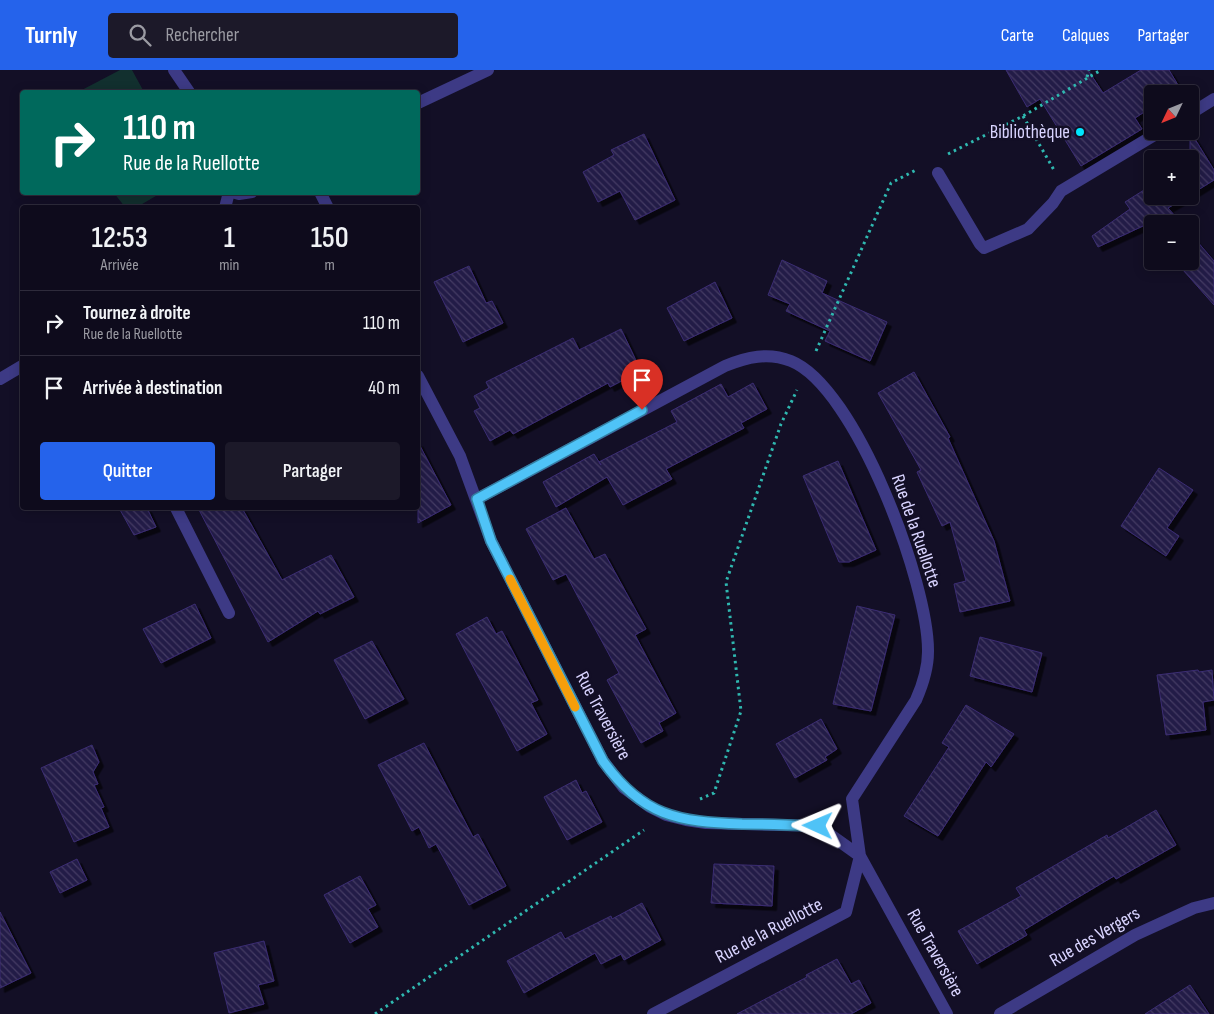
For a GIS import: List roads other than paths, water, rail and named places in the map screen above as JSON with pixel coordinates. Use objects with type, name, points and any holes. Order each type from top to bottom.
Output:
[{"type":"street","points":[[174,70],[187,90]]},
{"type":"street","points":[[420,102],[488,70]]},
{"type":"street","points":[[1199,109],[1214,100]]},
{"type":"street","points":[[938,173],[984,248],[1028,229],[1053,203],[1061,191],[1146,140]]},
{"type":"street","name":"Rue de la Ruellotte","points":[[477,499],[737,361],[762,355],[775,356],[792,361],[807,370],[827,390],[846,417],[879,478],[908,555],[927,634],[927,670],[916,700],[852,799],[860,856],[846,912],[653,1014]]},
{"type":"street","points":[[0,379],[20,367]]},
{"type":"street","name":"Rue Traversière","points":[[420,380],[460,456],[491,541],[603,761],[613,775],[631,793],[650,807],[666,815],[706,823],[818,826],[860,856],[947,1014]]},
{"type":"street","points":[[177,510],[229,613]]},
{"type":"street","name":"Rue des Vergers","points":[[1000,1014],[1135,935],[1164,920],[1213,901]]},
{"type":"place","name":"Bibliothèque","points":[[1080,132]]}]
